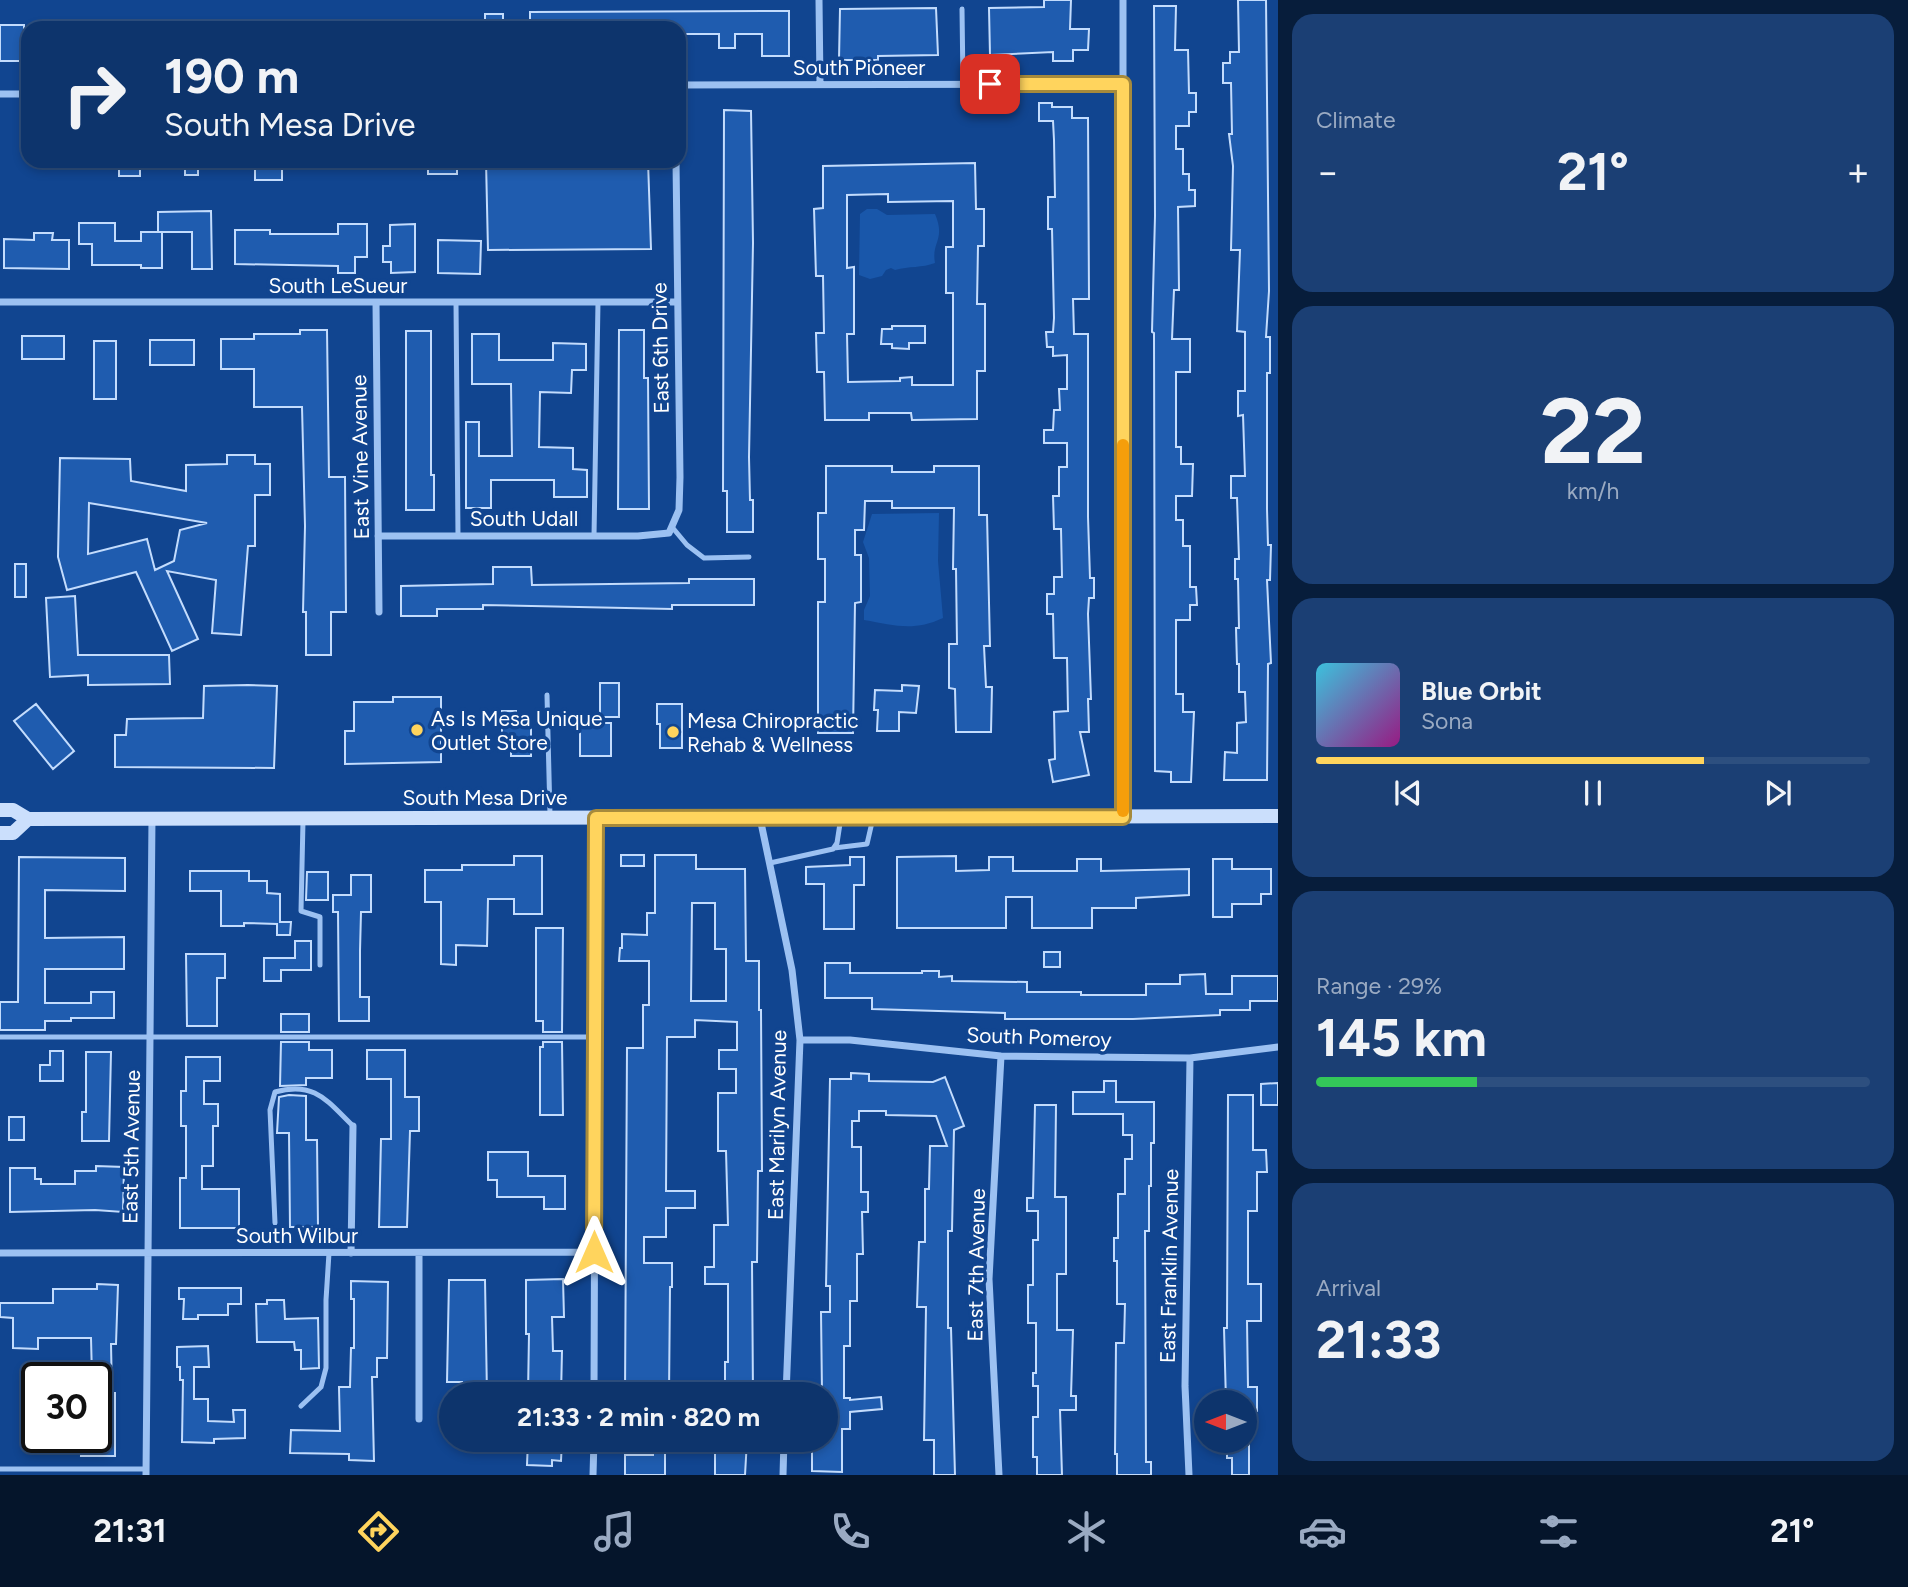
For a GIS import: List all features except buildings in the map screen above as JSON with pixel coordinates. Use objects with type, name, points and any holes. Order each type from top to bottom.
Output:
[{"type":"main road","name":"South Mesa Drive","points":[[0,810],[13,810],[28,819],[1278,816]]},
{"type":"main road","name":"South Mesa Drive","points":[[0,832],[13,833],[28,819]]},
{"type":"street","points":[[819,0],[820,84]]},
{"type":"street","points":[[1123,0],[1123,817]]},
{"type":"street","name":"South Pioneer","points":[[686,85],[1123,84]]},
{"type":"street","points":[[0,94],[21,94]]},
{"type":"street","name":"East 6th Drive","points":[[670,530],[679,510],[680,477],[676,168]]},
{"type":"street","name":"South LeSueur","points":[[0,302],[677,302]]},
{"type":"street","name":"East Vine Avenue","points":[[376,302],[379,612]]},
{"type":"street","name":"South Udall","points":[[378,536],[638,536],[670,530]]},
{"type":"street","name":"East 5th Avenue","points":[[146,1472],[152,818]]},
{"type":"street","points":[[594,1382],[596,818]]},
{"type":"street","name":"East Marilyn Avenue","points":[[760,818],[792,970],[800,1040],[787,1382]]},
{"type":"street","name":"South Pomeroy","points":[[800,1040],[850,1040],[1001,1056],[1190,1058],[1278,1047]]},
{"type":"street","name":"East 7th Avenue","points":[[999,1475],[989,1279],[1001,1056]]},
{"type":"street","name":"East Franklin Avenue","points":[[1189,1475],[1185,1386],[1190,1058]]},
{"type":"street","points":[[351,1253],[353,1126]]},
{"type":"street","name":"South Wilbur","points":[[0,1253],[594,1252]]},
{"type":"street","points":[[419,1253],[419,1419]]},
{"type":"street","points":[[593,1452],[593,1475]]},
{"type":"street","points":[[783,1475],[784,1452]]},
{"type":"lane","points":[[962,9],[963,84]]},
{"type":"lane","points":[[456,302],[458,536]]},
{"type":"lane","points":[[594,536],[598,302]]},
{"type":"lane","points":[[670,530],[704,558],[749,557]]},
{"type":"lane","points":[[547,695],[550,818]]},
{"type":"lane","points":[[303,817],[302,911],[320,917],[320,965]]},
{"type":"lane","points":[[834,848],[841,817]]},
{"type":"lane","points":[[769,863],[834,848],[867,844],[873,817]]},
{"type":"lane","points":[[0,1037],[595,1037]]},
{"type":"lane","points":[[275,1223],[271,1110],[275,1092],[292,1087],[318,1093],[353,1126]]},
{"type":"lane","points":[[302,1406],[321,1387],[326,1368],[328,1253]]},
{"type":"lane","points":[[0,1469],[146,1472]]},
{"type":"shaded area","points":[[867,209],[877,209],[887,215],[935,214],[939,235],[935,263],[895,270],[891,268],[882,276],[870,279],[859,275],[860,214]]},
{"type":"shaded area","points":[[939,513],[938,561],[943,618],[913,626],[864,620],[864,610],[870,596],[869,558],[863,542],[872,514]]},
{"type":"slow traffic","points":[[1123,445],[1123,811]]},
{"type":"place","name":"As Is Mesa Unique Outlet Store","points":[[417,730]]},
{"type":"place","name":"Mesa Chiropractic Rehab & Wellness","points":[[673,732]]},
{"type":"route","points":[[594,1252],[596,818],[1123,817],[1123,84],[990,84]]}]
